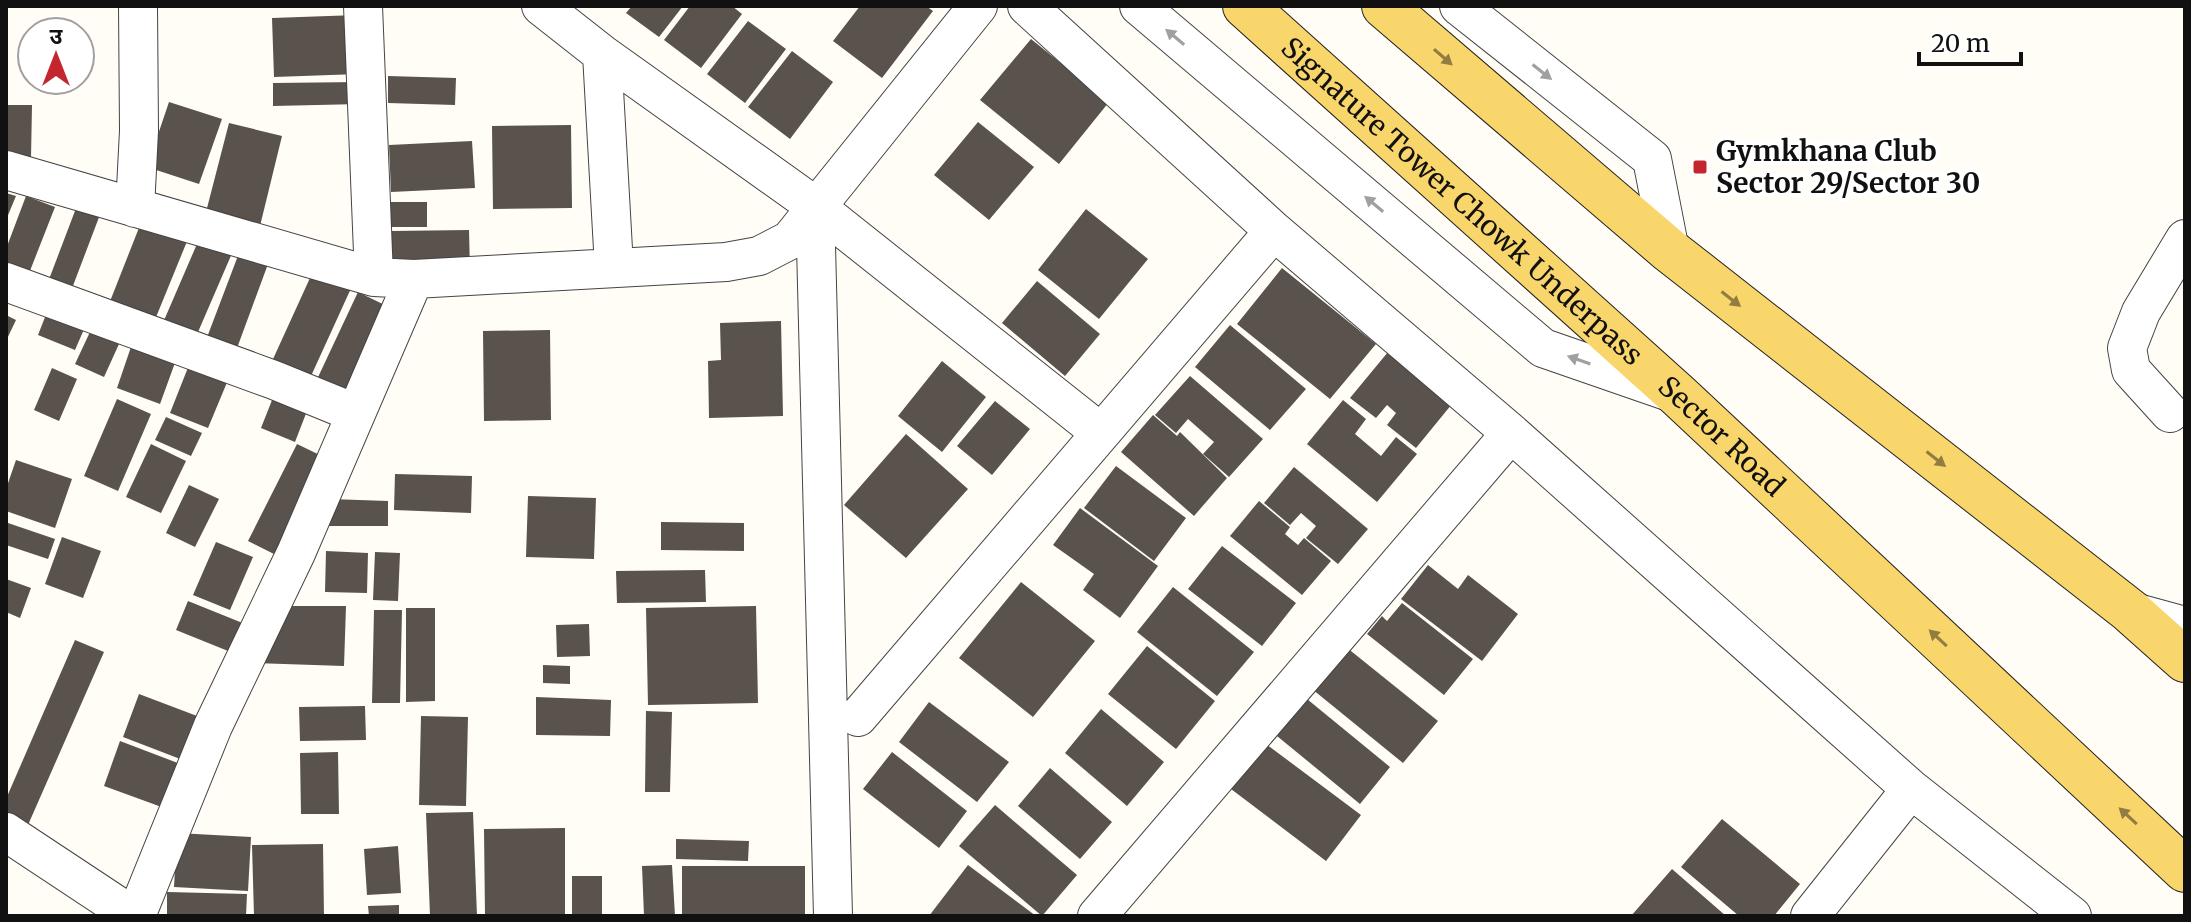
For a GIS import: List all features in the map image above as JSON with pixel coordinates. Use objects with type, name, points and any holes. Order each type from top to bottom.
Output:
[{"type":"main road","name":"Signature Tower Chowk Underpass","points":[[1245,6],[1679,396]]},
{"type":"main road","points":[[1384,6],[1670,251],[2130,611],[2185,660]]},
{"type":"main road","name":"Sector Road","points":[[1679,396],[2185,870]]},
{"type":"street","points":[[135,208],[139,131],[138,6]]},
{"type":"street","points":[[363,6],[374,277]]},
{"type":"street","points":[[541,6],[602,54],[815,206],[1101,433]]},
{"type":"street","points":[[6,170],[374,277],[414,279],[726,262],[759,256],[790,240],[978,6]]},
{"type":"street","points":[[1027,6],[1274,231],[1511,433],[1911,789],[2072,916]]},
{"type":"street","name":"Sector Road","points":[[1139,6],[1543,348],[1679,396]]},
{"type":"street","points":[[1459,6],[1652,159],[1670,251]]},
{"type":"street","points":[[602,54],[614,267]]},
{"type":"street","points":[[815,206],[833,916]]},
{"type":"street","points":[[858,717],[1274,231]]},
{"type":"street","points":[[2170,413],[2131,370],[2127,348],[2141,312],[2185,239]]},
{"type":"street","points":[[6,832],[134,916],[213,726],[296,553],[414,279]]},
{"type":"street","points":[[6,282],[274,380],[355,413]]},
{"type":"street","points":[[1097,916],[1511,433]]},
{"type":"street","points":[[2130,611],[2185,626]]},
{"type":"street","points":[[1810,916],[1911,789]]},
{"type":"building","points":[[632,6],[683,6],[659,37],[626,13]]},
{"type":"building","points":[[690,6],[732,6],[742,14],[701,68],[664,40]]},
{"type":"building","points":[[860,6],[926,6],[933,11],[882,78],[833,41]]},
{"type":"building","points":[[357,15],[359,74],[274,77],[272,18]]},
{"type":"building","points":[[748,21],[786,49],[745,103],[707,74]]},
{"type":"building","points":[[1031,39],[1109,102],[1059,164],[980,100]]},
{"type":"building","points":[[792,51],[833,82],[790,139],[748,107]]},
{"type":"building","points":[[388,76],[456,78],[455,105],[388,103]]},
{"type":"building","points":[[361,82],[361,104],[273,106],[273,83]]},
{"type":"building","points":[[169,102],[222,119],[199,184],[147,167]]},
{"type":"building","points":[[6,105],[32,105],[31,158],[6,157]]},
{"type":"building","points":[[978,122],[1034,167],[989,220],[934,175]]},
{"type":"building","points":[[229,123],[282,136],[260,226],[206,212]]},
{"type":"building","points":[[571,125],[572,208],[493,209],[492,126]]},
{"type":"building","points":[[472,141],[475,188],[391,192],[389,145]]},
{"type":"building","points":[[6,193],[16,196],[6,220]]},
{"type":"building","points":[[26,196],[55,207],[26,281],[6,274],[6,249]]},
{"type":"building","points":[[389,202],[427,202],[427,227],[389,227]]},
{"type":"building","points":[[78,203],[101,212],[71,291],[48,282]]},
{"type":"building","points":[[1086,209],[1148,259],[1099,319],[1038,270]]},
{"type":"building","points":[[144,215],[190,234],[152,327],[107,309]]},
{"type":"building","points":[[203,230],[236,244],[195,339],[162,325]]},
{"type":"building","points":[[469,230],[470,271],[392,272],[392,231]]},
{"type":"building","points":[[239,253],[268,264],[233,359],[203,348]]},
{"type":"building","points":[[315,267],[353,284],[306,387],[268,370]]},
{"type":"building","points":[[1282,268],[1376,344],[1330,399],[1237,324]]},
{"type":"building","points":[[1037,281],[1100,334],[1065,376],[1002,323]]},
{"type":"building","points":[[358,292],[395,310],[350,408],[312,390]]},
{"type":"building","points":[[47,312],[85,327],[75,350],[38,335]]},
{"type":"building","points":[[6,315],[16,320],[6,341]]},
{"type":"building","points":[[781,321],[783,416],[709,418],[708,361],[721,360],[720,323]]},
{"type":"building","points":[[1230,325],[1306,389],[1270,430],[1195,367]]},
{"type":"building","points":[[550,330],[551,420],[484,421],[483,331]]},
{"type":"building","points":[[90,332],[119,344],[104,377],[75,364]]},
{"type":"building","points":[[132,344],[176,360],[160,404],[117,388]]},
{"type":"building","points":[[1388,352],[1452,404],[1416,448],[1387,425],[1396,413],[1387,405],[1376,418],[1350,398]]},
{"type":"building","points":[[942,361],[986,397],[942,452],[898,416]]},
{"type":"building","points":[[189,365],[228,380],[208,428],[170,413]]},
{"type":"building","points":[[52,368],[77,379],[59,421],[34,410]]},
{"type":"building","points":[[1190,376],[1263,439],[1229,477],[1203,454],[1214,442],[1188,419],[1176,433],[1155,415]]},
{"type":"building","points":[[278,385],[312,398],[295,442],[261,428]]},
{"type":"building","points":[[117,399],[151,414],[118,491],[84,476]]},
{"type":"building","points":[[1343,400],[1366,419],[1355,434],[1381,456],[1396,437],[1417,454],[1377,502],[1307,444]]},
{"type":"building","points":[[995,401],[1030,429],[992,475],[957,446]]},
{"type":"building","points":[[1153,415],[1177,436],[1180,432],[1227,478],[1194,516],[1121,452]]},
{"type":"building","points":[[166,417],[202,433],[191,456],[155,440]]},
{"type":"building","points":[[906,434],[968,489],[906,558],[844,505]]},
{"type":"building","points":[[151,444],[186,461],[161,513],[126,497]]},
{"type":"building","points":[[297,444],[328,459],[280,557],[248,541]]},
{"type":"building","points":[[16,460],[72,479],[55,528],[6,511],[6,489]]},
{"type":"building","points":[[1116,466],[1186,518],[1154,561],[1084,508]]},
{"type":"building","points":[[1294,467],[1368,529],[1338,564],[1306,538],[1316,526],[1301,513],[1290,525],[1264,503]]},
{"type":"building","points":[[395,474],[472,476],[471,513],[394,510]]},
{"type":"building","points":[[189,485],[219,499],[195,547],[166,533]]},
{"type":"building","points":[[528,496],[596,498],[594,559],[526,557]]},
{"type":"building","points":[[330,499],[388,501],[388,526],[316,526]]},
{"type":"building","points":[[1259,501],[1290,527],[1285,534],[1298,545],[1304,538],[1331,561],[1302,595],[1230,536]]},
{"type":"building","points":[[1080,508],[1158,566],[1120,618],[1083,590],[1094,574],[1053,545]]},
{"type":"building","points":[[661,522],[744,523],[744,551],[661,550]]},
{"type":"building","points":[[8,523],[55,539],[48,559],[6,545]]},
{"type":"building","points":[[62,537],[101,551],[83,598],[45,584]]},
{"type":"building","points":[[216,542],[253,557],[230,610],[193,595]]},
{"type":"building","points":[[1222,546],[1296,603],[1262,646],[1188,589]]},
{"type":"building","points":[[326,551],[368,553],[367,593],[325,592]]},
{"type":"building","points":[[375,552],[400,553],[398,601],[373,600]]},
{"type":"building","points":[[1428,565],[1458,589],[1468,575],[1518,614],[1482,661],[1401,599]]},
{"type":"building","points":[[705,570],[706,602],[617,603],[616,571]]},
{"type":"building","points":[[6,579],[31,588],[20,618],[6,612]]},
{"type":"building","points":[[1021,582],[1095,641],[1033,717],[959,658]]},
{"type":"building","points":[[1173,587],[1254,652],[1217,696],[1137,632]]},
{"type":"building","points":[[188,601],[250,626],[238,655],[176,630]]},
{"type":"building","points":[[1402,603],[1473,659],[1444,695],[1367,634],[1382,616],[1387,621]]},
{"type":"building","points":[[281,606],[346,606],[344,666],[252,663]]},
{"type":"building","points":[[756,606],[758,703],[648,705],[646,608]]},
{"type":"building","points":[[406,608],[435,608],[435,701],[406,702]]},
{"type":"building","points":[[374,610],[402,610],[400,703],[372,703]]},
{"type":"building","points":[[589,624],[590,656],[557,657],[556,625]]},
{"type":"building","points":[[75,640],[104,652],[28,825],[6,816],[6,799]]},
{"type":"building","points":[[1147,646],[1215,701],[1176,749],[1108,694]]},
{"type":"building","points":[[1346,647],[1438,721],[1403,763],[1312,689]]},
{"type":"building","points":[[543,665],[570,666],[570,684],[543,683]]},
{"type":"building","points":[[139,694],[205,719],[188,762],[123,737]]},
{"type":"building","points":[[536,697],[611,700],[610,736],[536,735]]},
{"type":"building","points":[[1307,699],[1390,767],[1360,804],[1277,736]]},
{"type":"building","points":[[929,702],[1009,762],[977,802],[899,742]]},
{"type":"building","points":[[365,706],[366,740],[300,741],[299,707]]},
{"type":"building","points":[[1101,709],[1164,762],[1127,806],[1065,753]]},
{"type":"building","points":[[646,711],[672,712],[670,792],[645,792]]},
{"type":"building","points":[[421,716],[468,717],[466,806],[419,805]]},
{"type":"building","points":[[120,741],[183,765],[167,809],[104,786]]},
{"type":"building","points":[[1266,744],[1361,815],[1326,861],[1231,789]]},
{"type":"building","points":[[338,752],[339,814],[301,814],[300,753]]},
{"type":"building","points":[[892,752],[967,811],[939,848],[863,789]]},
{"type":"building","points":[[1050,768],[1112,822],[1080,859],[1018,806]]},
{"type":"building","points":[[995,805],[1077,875],[1042,916],[959,846]]},
{"type":"building","points":[[473,812],[477,916],[430,916],[426,813]]},
{"type":"building","points":[[1722,819],[1800,884],[1774,916],[1739,916],[1681,867]]},
{"type":"building","points":[[565,828],[565,916],[485,916],[484,829]]},
{"type":"building","points":[[177,833],[251,837],[248,891],[174,887]]},
{"type":"building","points":[[676,839],[749,841],[748,861],[676,859]]},
{"type":"building","points":[[323,844],[324,916],[254,916],[252,845]]},
{"type":"building","points":[[398,846],[401,893],[367,895],[364,849]]},
{"type":"building","points":[[672,865],[675,916],[644,916],[642,866]]},
{"type":"building","points":[[968,865],[1036,916],[929,916]]},
{"type":"building","points":[[682,866],[805,866],[805,916],[682,916]]},
{"type":"building","points":[[1672,869],[1726,916],[1631,916]]},
{"type":"building","points":[[572,876],[602,876],[602,916],[572,916]]},
{"type":"building","points":[[167,892],[247,894],[246,916],[167,916]]},
{"type":"building","points":[[399,905],[399,916],[369,916],[368,906]]},
{"type":"place","name":"Gymkhana Club Sector 29/Sector 30","points":[[1700,167]]}]
